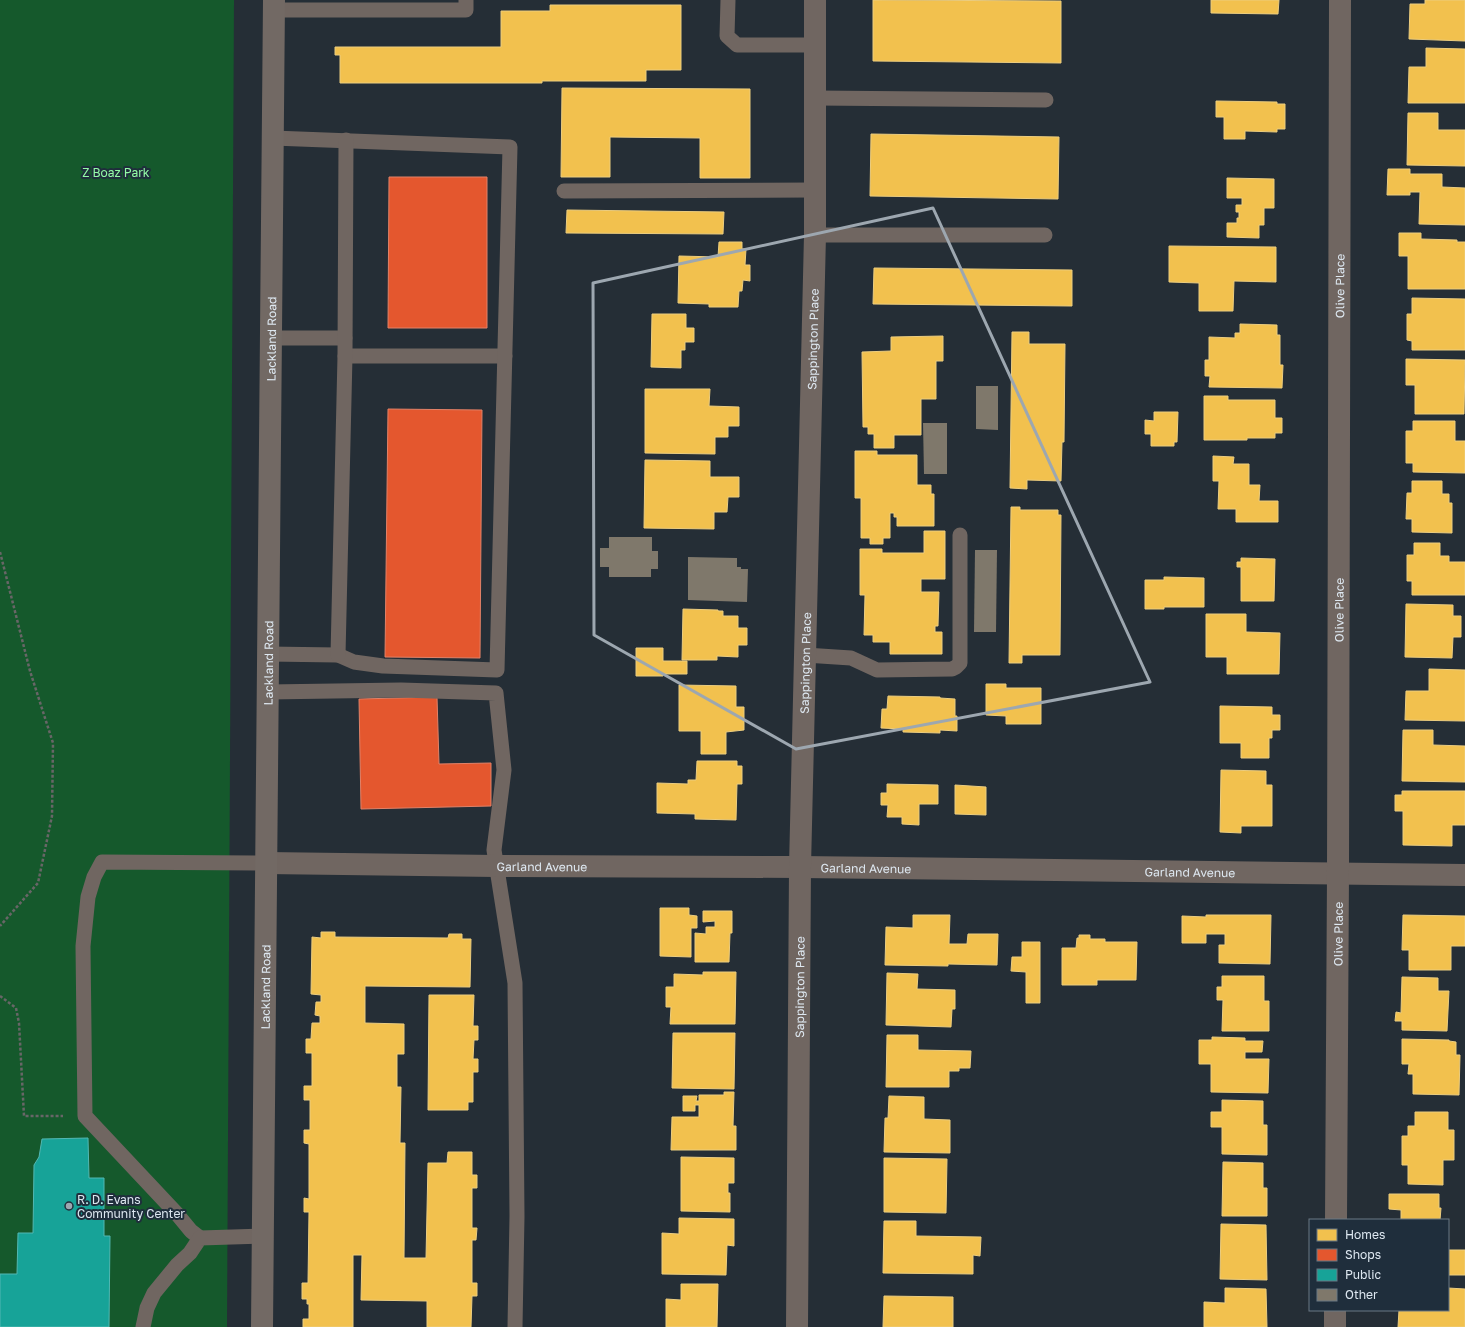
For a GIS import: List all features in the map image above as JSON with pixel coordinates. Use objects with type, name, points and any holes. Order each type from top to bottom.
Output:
[{"type":"street","name":"Sappington Place","points":[[797,1327],[800,867],[814,235],[815,0]]},
{"type":"street","name":"Olive Place","points":[[1336,1219],[1340,0]]},
{"type":"street","name":"Lackland Road","points":[[262,1327],[274,5]]},
{"type":"street","name":"Garland Avenue","points":[[266,863],[1465,874]]},
{"type":"street","points":[[1335,1311],[1335,1327]]},
{"type":"lane","points":[[274,5],[466,10],[466,0]]},
{"type":"lane","points":[[728,0],[727,36],[737,45],[815,45]]},
{"type":"lane","points":[[815,98],[1046,100]]},
{"type":"lane","points":[[268,654],[338,655],[354,662],[383,666],[498,670],[510,147],[273,138]]},
{"type":"lane","points":[[338,655],[345,356],[346,140]]},
{"type":"lane","points":[[564,191],[814,190]]},
{"type":"lane","points":[[814,235],[1045,235]]},
{"type":"lane","points":[[271,338],[345,338]]},
{"type":"lane","points":[[345,356],[506,356]]},
{"type":"lane","points":[[805,655],[851,658],[877,670],[952,669],[956,667],[960,663],[960,535]]},
{"type":"lane","points":[[268,692],[401,690],[496,693],[504,770],[494,850],[515,983],[515,1327]]},
{"type":"lane","points":[[263,1236],[200,1238],[85,1116],[83,946],[88,896],[94,877],[102,862],[266,863]]},
{"type":"lane","points":[[143,1327],[147,1308],[154,1293],[177,1265],[190,1253],[200,1238]]},
{"type":"path","points":[[0,552],[30,671],[53,743],[52,816],[38,883],[0,926]]},
{"type":"path","points":[[0,996],[16,1008],[19,1023],[24,1116],[85,1116]]},
{"type":"highlighted area","points":[[933,208],[1150,682],[796,749],[594,635],[593,283]]},
{"type":"green space","name":"Z Boaz Park","points":[[0,0],[234,0],[227,1327],[0,1327]]},
{"type":"building: Homes","points":[[873,0],[1061,1],[1061,63],[873,61]]},
{"type":"building: Homes","points":[[1211,0],[1279,0],[1278,14],[1211,13]]},
{"type":"building: Homes","points":[[1425,0],[1465,0],[1465,41],[1409,39],[1410,4],[1425,4]]},
{"type":"building: Homes","points":[[550,5],[681,5],[681,70],[646,70],[646,81],[542,81],[542,83],[340,83],[340,55],[335,55],[335,47],[501,47],[501,11],[550,11]]},
{"type":"building: Homes","points":[[1426,48],[1465,49],[1465,103],[1408,103],[1409,67],[1426,67]]},
{"type":"building: Homes","points":[[562,88],[750,89],[750,178],[700,178],[700,138],[610,137],[610,177],[561,177]]},
{"type":"building: Homes","points":[[1216,101],[1277,102],[1277,104],[1285,104],[1285,129],[1277,129],[1277,132],[1245,131],[1245,139],[1224,139],[1224,117],[1216,117]]},
{"type":"building: Homes","points":[[1408,113],[1438,113],[1438,130],[1465,130],[1465,166],[1407,165]]},
{"type":"building: Homes","points":[[871,134],[1059,137],[1058,199],[870,196]]},
{"type":"building: Homes","points":[[1388,169],[1410,169],[1410,174],[1442,174],[1442,187],[1465,188],[1465,225],[1419,224],[1420,192],[1410,192],[1410,195],[1387,195]]},
{"type":"building: Homes","points":[[1227,178],[1274,179],[1274,208],[1264,208],[1264,225],[1259,225],[1259,238],[1227,237],[1227,223],[1237,223],[1239,212],[1236,212],[1236,205],[1242,205],[1242,198],[1227,198]]},
{"type":"building: Homes","points":[[567,210],[724,212],[723,234],[566,233]]},
{"type":"building: Homes","points":[[1399,233],[1421,233],[1421,239],[1457,240],[1457,242],[1465,242],[1465,289],[1408,289],[1408,256],[1399,256]]},
{"type":"building: Homes","points":[[719,242],[742,242],[742,249],[746,249],[745,265],[750,265],[750,281],[743,280],[742,291],[739,291],[738,307],[709,307],[709,304],[678,303],[679,256],[718,257]]},
{"type":"building: Homes","points":[[1169,246],[1276,247],[1276,282],[1234,281],[1233,311],[1199,311],[1199,283],[1169,282]]},
{"type":"building: Homes","points":[[874,268],[1072,270],[1072,306],[873,304]]},
{"type":"building: Homes","points":[[1412,298],[1465,299],[1465,350],[1412,350],[1412,341],[1407,340],[1407,314],[1412,314]]},
{"type":"building: Homes","points":[[652,314],[686,314],[686,328],[694,328],[694,342],[685,342],[685,350],[681,350],[681,368],[651,367]]},
{"type":"building: Homes","points":[[1240,324],[1277,325],[1277,335],[1280,335],[1280,365],[1283,365],[1282,388],[1209,387],[1210,376],[1205,376],[1205,360],[1209,360],[1209,337],[1235,338],[1235,333],[1240,333]]},
{"type":"building: Homes","points":[[1012,332],[1029,332],[1029,344],[1065,344],[1064,442],[1062,442],[1061,481],[1027,480],[1027,489],[1010,488]]},
{"type":"building: Homes","points":[[943,336],[943,361],[936,361],[936,399],[921,399],[921,435],[894,435],[894,448],[874,448],[874,434],[868,434],[868,427],[863,427],[862,352],[891,351],[891,337]]},
{"type":"building: Homes","points":[[1406,359],[1465,360],[1464,414],[1415,414],[1415,385],[1406,385]]},
{"type":"building: Homes","points":[[645,389],[710,389],[709,406],[739,407],[739,426],[728,426],[728,437],[715,437],[715,454],[645,453]]},
{"type":"building: Homes","points":[[1204,396],[1228,396],[1228,400],[1275,400],[1275,418],[1282,418],[1282,433],[1275,433],[1275,438],[1247,438],[1247,440],[1204,440]]},
{"type":"building: Homes","points":[[1154,412],[1178,412],[1177,442],[1174,442],[1174,446],[1151,446],[1151,434],[1145,434],[1145,420],[1154,421]]},
{"type":"building: Homes","points":[[1413,421],[1455,421],[1455,441],[1465,441],[1465,473],[1413,472],[1413,463],[1406,463],[1406,431],[1413,431]]},
{"type":"building: Homes","points":[[855,451],[877,451],[877,455],[917,455],[917,485],[931,485],[931,494],[934,494],[934,526],[897,526],[897,517],[894,517],[894,513],[890,513],[890,538],[883,538],[883,544],[870,544],[870,538],[861,538],[861,498],[855,498]]},
{"type":"building: Homes","points":[[1213,456],[1234,457],[1233,464],[1249,464],[1249,485],[1260,485],[1259,501],[1278,501],[1278,522],[1236,522],[1236,509],[1218,509],[1219,481],[1213,481]]},
{"type":"building: Homes","points":[[645,460],[710,461],[710,477],[739,477],[739,497],[728,497],[727,512],[714,512],[714,529],[644,528]]},
{"type":"building: Homes","points":[[1412,481],[1442,481],[1442,494],[1449,494],[1449,503],[1452,503],[1452,533],[1412,532],[1412,519],[1406,519],[1407,493],[1412,493]]},
{"type":"building: Homes","points":[[1011,507],[1020,507],[1020,510],[1058,510],[1058,515],[1061,515],[1060,655],[1022,655],[1022,663],[1009,663]]},
{"type":"building: Homes","points":[[924,531],[945,531],[945,579],[921,579],[921,592],[939,592],[938,626],[935,626],[935,632],[942,632],[942,654],[890,654],[890,642],[873,642],[873,635],[864,635],[865,595],[860,595],[860,549],[882,549],[882,553],[924,553]]},
{"type":"building: Homes","points":[[1414,543],[1440,543],[1440,556],[1449,556],[1449,562],[1465,562],[1465,595],[1412,595],[1412,581],[1407,581],[1407,555],[1414,555]]},
{"type":"building: Homes","points":[[1241,558],[1275,559],[1274,601],[1241,601],[1241,567],[1237,567],[1237,562],[1241,562]]},
{"type":"building: Homes","points":[[1164,577],[1204,578],[1204,607],[1164,607],[1164,609],[1145,609],[1145,580],[1164,580]]},
{"type":"building: Homes","points":[[1406,604],[1453,605],[1453,616],[1461,616],[1461,637],[1453,637],[1452,658],[1405,657]]},
{"type":"building: Homes","points":[[683,609],[718,610],[723,611],[723,616],[738,616],[738,628],[747,628],[747,645],[738,645],[738,657],[717,656],[717,660],[682,660]]},
{"type":"building: Homes","points":[[1206,614],[1246,614],[1246,632],[1280,633],[1279,674],[1227,674],[1227,657],[1206,657]]},
{"type":"building: Homes","points":[[636,648],[663,648],[663,661],[687,661],[687,674],[636,676]]},
{"type":"building: Homes","points":[[1429,669],[1465,670],[1465,721],[1405,720],[1406,691],[1429,691]]},
{"type":"building: Homes","points":[[986,684],[1006,684],[1006,688],[1041,688],[1041,724],[1006,724],[1006,716],[986,715]]},
{"type":"building: Homes","points":[[679,685],[736,686],[736,707],[744,707],[744,730],[726,732],[726,754],[701,754],[701,731],[679,731]]},
{"type":"building: Homes","points":[[888,696],[940,697],[955,699],[957,731],[940,730],[940,733],[903,732],[903,729],[881,728],[882,709],[887,709]]},
{"type":"building: Homes","points":[[1220,706],[1272,707],[1272,715],[1280,715],[1280,730],[1272,730],[1272,738],[1269,738],[1269,758],[1241,758],[1241,743],[1220,743]]},
{"type":"building: Homes","points":[[1403,730],[1433,730],[1433,745],[1465,746],[1465,782],[1402,781]]},
{"type":"building: Homes","points":[[697,761],[737,761],[737,766],[742,766],[742,784],[737,784],[736,820],[695,819],[695,814],[657,813],[657,783],[688,784],[688,780],[696,780]]},
{"type":"building: Homes","points":[[1221,770],[1266,771],[1266,785],[1272,785],[1272,826],[1241,826],[1241,833],[1220,832]]},
{"type":"building: Homes","points":[[887,784],[938,785],[938,804],[919,804],[919,825],[902,824],[902,817],[887,817],[888,805],[881,805],[881,793],[887,793]]},
{"type":"building: Homes","points":[[955,785],[986,787],[986,815],[955,814]]},
{"type":"building: Homes","points":[[1402,791],[1465,791],[1465,825],[1452,825],[1452,846],[1403,845],[1403,811],[1395,811],[1395,795],[1402,795]]},
{"type":"building: Homes","points":[[660,908],[689,908],[689,915],[697,916],[697,928],[691,928],[691,957],[660,956]]},
{"type":"building: Homes","points":[[703,911],[732,911],[732,933],[730,933],[729,962],[695,962],[695,933],[706,934],[706,927],[715,927],[715,921],[703,922]]},
{"type":"building: Homes","points":[[913,915],[950,915],[949,944],[967,944],[968,934],[998,934],[997,965],[885,965],[886,927],[913,928]]},
{"type":"building: Homes","points":[[1206,915],[1271,915],[1270,964],[1219,963],[1219,945],[1225,945],[1225,934],[1206,934],[1206,943],[1182,943],[1182,916],[1206,917]]},
{"type":"building: Homes","points":[[1403,915],[1465,916],[1465,946],[1451,946],[1451,970],[1409,970],[1409,950],[1402,950]]},
{"type":"building: Homes","points":[[321,932],[335,932],[335,937],[448,938],[449,934],[462,934],[462,939],[471,939],[470,987],[365,986],[365,1023],[404,1024],[404,1054],[397,1054],[397,1087],[401,1087],[400,1143],[405,1143],[404,1258],[426,1258],[428,1163],[447,1163],[448,1152],[472,1152],[472,1175],[477,1175],[477,1188],[472,1188],[472,1228],[477,1228],[476,1240],[472,1240],[472,1283],[477,1283],[477,1296],[472,1296],[471,1327],[427,1327],[427,1301],[361,1300],[362,1255],[353,1255],[353,1327],[303,1327],[303,1319],[309,1319],[309,1304],[307,1304],[307,1299],[302,1299],[302,1283],[308,1283],[309,1212],[304,1212],[304,1198],[309,1199],[309,1144],[304,1143],[304,1130],[310,1130],[310,1100],[304,1100],[304,1086],[312,1086],[312,1053],[306,1053],[306,1039],[311,1039],[312,1023],[320,1023],[320,1016],[315,1015],[316,1002],[321,1002],[321,995],[311,994],[312,937],[321,938]]},
{"type":"building: Homes","points":[[1079,935],[1090,935],[1090,939],[1105,939],[1105,942],[1137,942],[1136,980],[1097,980],[1097,985],[1062,985],[1062,948],[1076,948],[1077,938],[1079,938]]},
{"type":"building: Homes","points":[[1022,942],[1040,942],[1040,1003],[1026,1003],[1026,972],[1011,971],[1012,957],[1022,957]]},
{"type":"building: Homes","points":[[703,972],[736,972],[735,1024],[670,1024],[671,1007],[666,1007],[666,987],[674,987],[674,974],[703,975]]},
{"type":"building: Homes","points":[[887,973],[918,974],[917,989],[955,990],[955,1009],[952,1009],[951,1027],[886,1025]]},
{"type":"building: Homes","points":[[1222,976],[1264,976],[1264,1001],[1269,1001],[1269,1031],[1222,1031],[1223,1000],[1217,1000],[1217,987],[1222,987]]},
{"type":"building: Homes","points":[[1402,977],[1438,978],[1438,991],[1449,991],[1447,1031],[1402,1030],[1402,1021],[1395,1021],[1396,1012],[1401,1013]]},
{"type":"building: Homes","points":[[429,995],[474,995],[473,1026],[478,1026],[478,1040],[474,1040],[473,1059],[478,1059],[478,1072],[473,1072],[473,1102],[468,1102],[468,1110],[428,1110]]},
{"type":"building: Homes","points":[[673,1033],[735,1033],[734,1089],[672,1088]]},
{"type":"building: Homes","points":[[887,1035],[918,1035],[918,1050],[971,1051],[970,1068],[959,1068],[959,1071],[949,1071],[949,1087],[886,1087]]},
{"type":"building: Homes","points":[[1212,1037],[1245,1038],[1245,1041],[1263,1041],[1262,1052],[1245,1052],[1245,1059],[1269,1059],[1268,1093],[1211,1092],[1211,1064],[1199,1064],[1199,1040],[1212,1040]]},
{"type":"building: Homes","points":[[1402,1039],[1449,1040],[1456,1042],[1456,1055],[1460,1055],[1459,1095],[1413,1094],[1413,1074],[1408,1074],[1409,1064],[1402,1064]]},
{"type":"building: Homes","points":[[724,1092],[734,1092],[733,1126],[736,1126],[736,1150],[671,1150],[672,1117],[699,1117],[699,1105],[695,1105],[695,1111],[683,1111],[683,1096],[697,1096],[696,1101],[699,1101],[699,1095],[724,1095]]},
{"type":"building: Homes","points":[[889,1096],[924,1097],[924,1119],[950,1120],[950,1153],[884,1152],[885,1118],[888,1118]]},
{"type":"building: Homes","points":[[1222,1100],[1263,1101],[1263,1125],[1267,1125],[1267,1155],[1222,1154],[1222,1127],[1211,1127],[1211,1112],[1222,1112]]},
{"type":"building: Homes","points":[[1415,1112],[1448,1112],[1448,1130],[1454,1130],[1454,1160],[1443,1160],[1443,1185],[1408,1184],[1408,1165],[1402,1165],[1402,1136],[1408,1136],[1408,1126],[1415,1126]]},
{"type":"building: Homes","points":[[681,1157],[734,1158],[734,1183],[728,1183],[728,1193],[730,1193],[730,1212],[681,1211]]},
{"type":"building: Homes","points":[[884,1158],[947,1159],[946,1213],[884,1212]]},
{"type":"building: Homes","points":[[1223,1162],[1263,1163],[1263,1188],[1267,1188],[1267,1216],[1222,1216]]},
{"type":"building: Homes","points":[[1389,1194],[1439,1194],[1439,1208],[1441,1208],[1440,1219],[1401,1219],[1401,1210],[1389,1209]]},
{"type":"building: Homes","points":[[679,1218],[734,1219],[734,1246],[727,1245],[726,1275],[662,1274],[662,1233],[679,1234]]},
{"type":"building: Homes","points":[[884,1221],[916,1221],[916,1236],[981,1237],[980,1256],[973,1255],[973,1274],[883,1273]]},
{"type":"building: Homes","points":[[1221,1224],[1266,1225],[1267,1280],[1220,1279]]},
{"type":"building: Homes","points":[[1449,1250],[1465,1250],[1465,1275],[1449,1275]]},
{"type":"building: Homes","points":[[681,1284],[718,1284],[717,1327],[666,1327],[666,1299],[681,1300]]},
{"type":"building: Homes","points":[[1225,1288],[1266,1289],[1267,1327],[1204,1327],[1204,1302],[1225,1303]]},
{"type":"building: Homes","points":[[1449,1288],[1465,1289],[1465,1327],[1398,1327],[1399,1311],[1449,1311]]},
{"type":"building: Homes","points":[[884,1296],[953,1297],[953,1327],[883,1327]]},
{"type":"building: Shops","points":[[389,177],[487,177],[487,328],[388,328]]},
{"type":"building: Shops","points":[[388,409],[482,410],[480,658],[385,657]]},
{"type":"building: Shops","points":[[437,697],[439,764],[491,763],[491,806],[361,809],[359,699]]},
{"type":"building: Public","name":"R. D. Evans Community Center","points":[[88,1138],[89,1178],[104,1178],[104,1236],[110,1236],[109,1327],[0,1327],[0,1274],[17,1274],[18,1233],[33,1233],[34,1165],[39,1157],[42,1139]]},
{"type":"building: Other","points":[[976,386],[998,386],[998,430],[976,429]]},
{"type":"building: Other","points":[[923,423],[947,423],[947,474],[924,474]]},
{"type":"building: Other","points":[[609,537],[652,537],[652,551],[658,551],[658,569],[651,569],[651,577],[609,577],[609,567],[600,567],[600,548],[609,548]]},
{"type":"building: Other","points":[[975,550],[997,550],[996,632],[974,632]]},
{"type":"building: Other","points":[[688,557],[737,558],[737,567],[741,567],[741,569],[748,569],[747,602],[688,600]]},
{"type":"place","name":"R. D. Evans Community Center","points":[[69,1206]]}]
